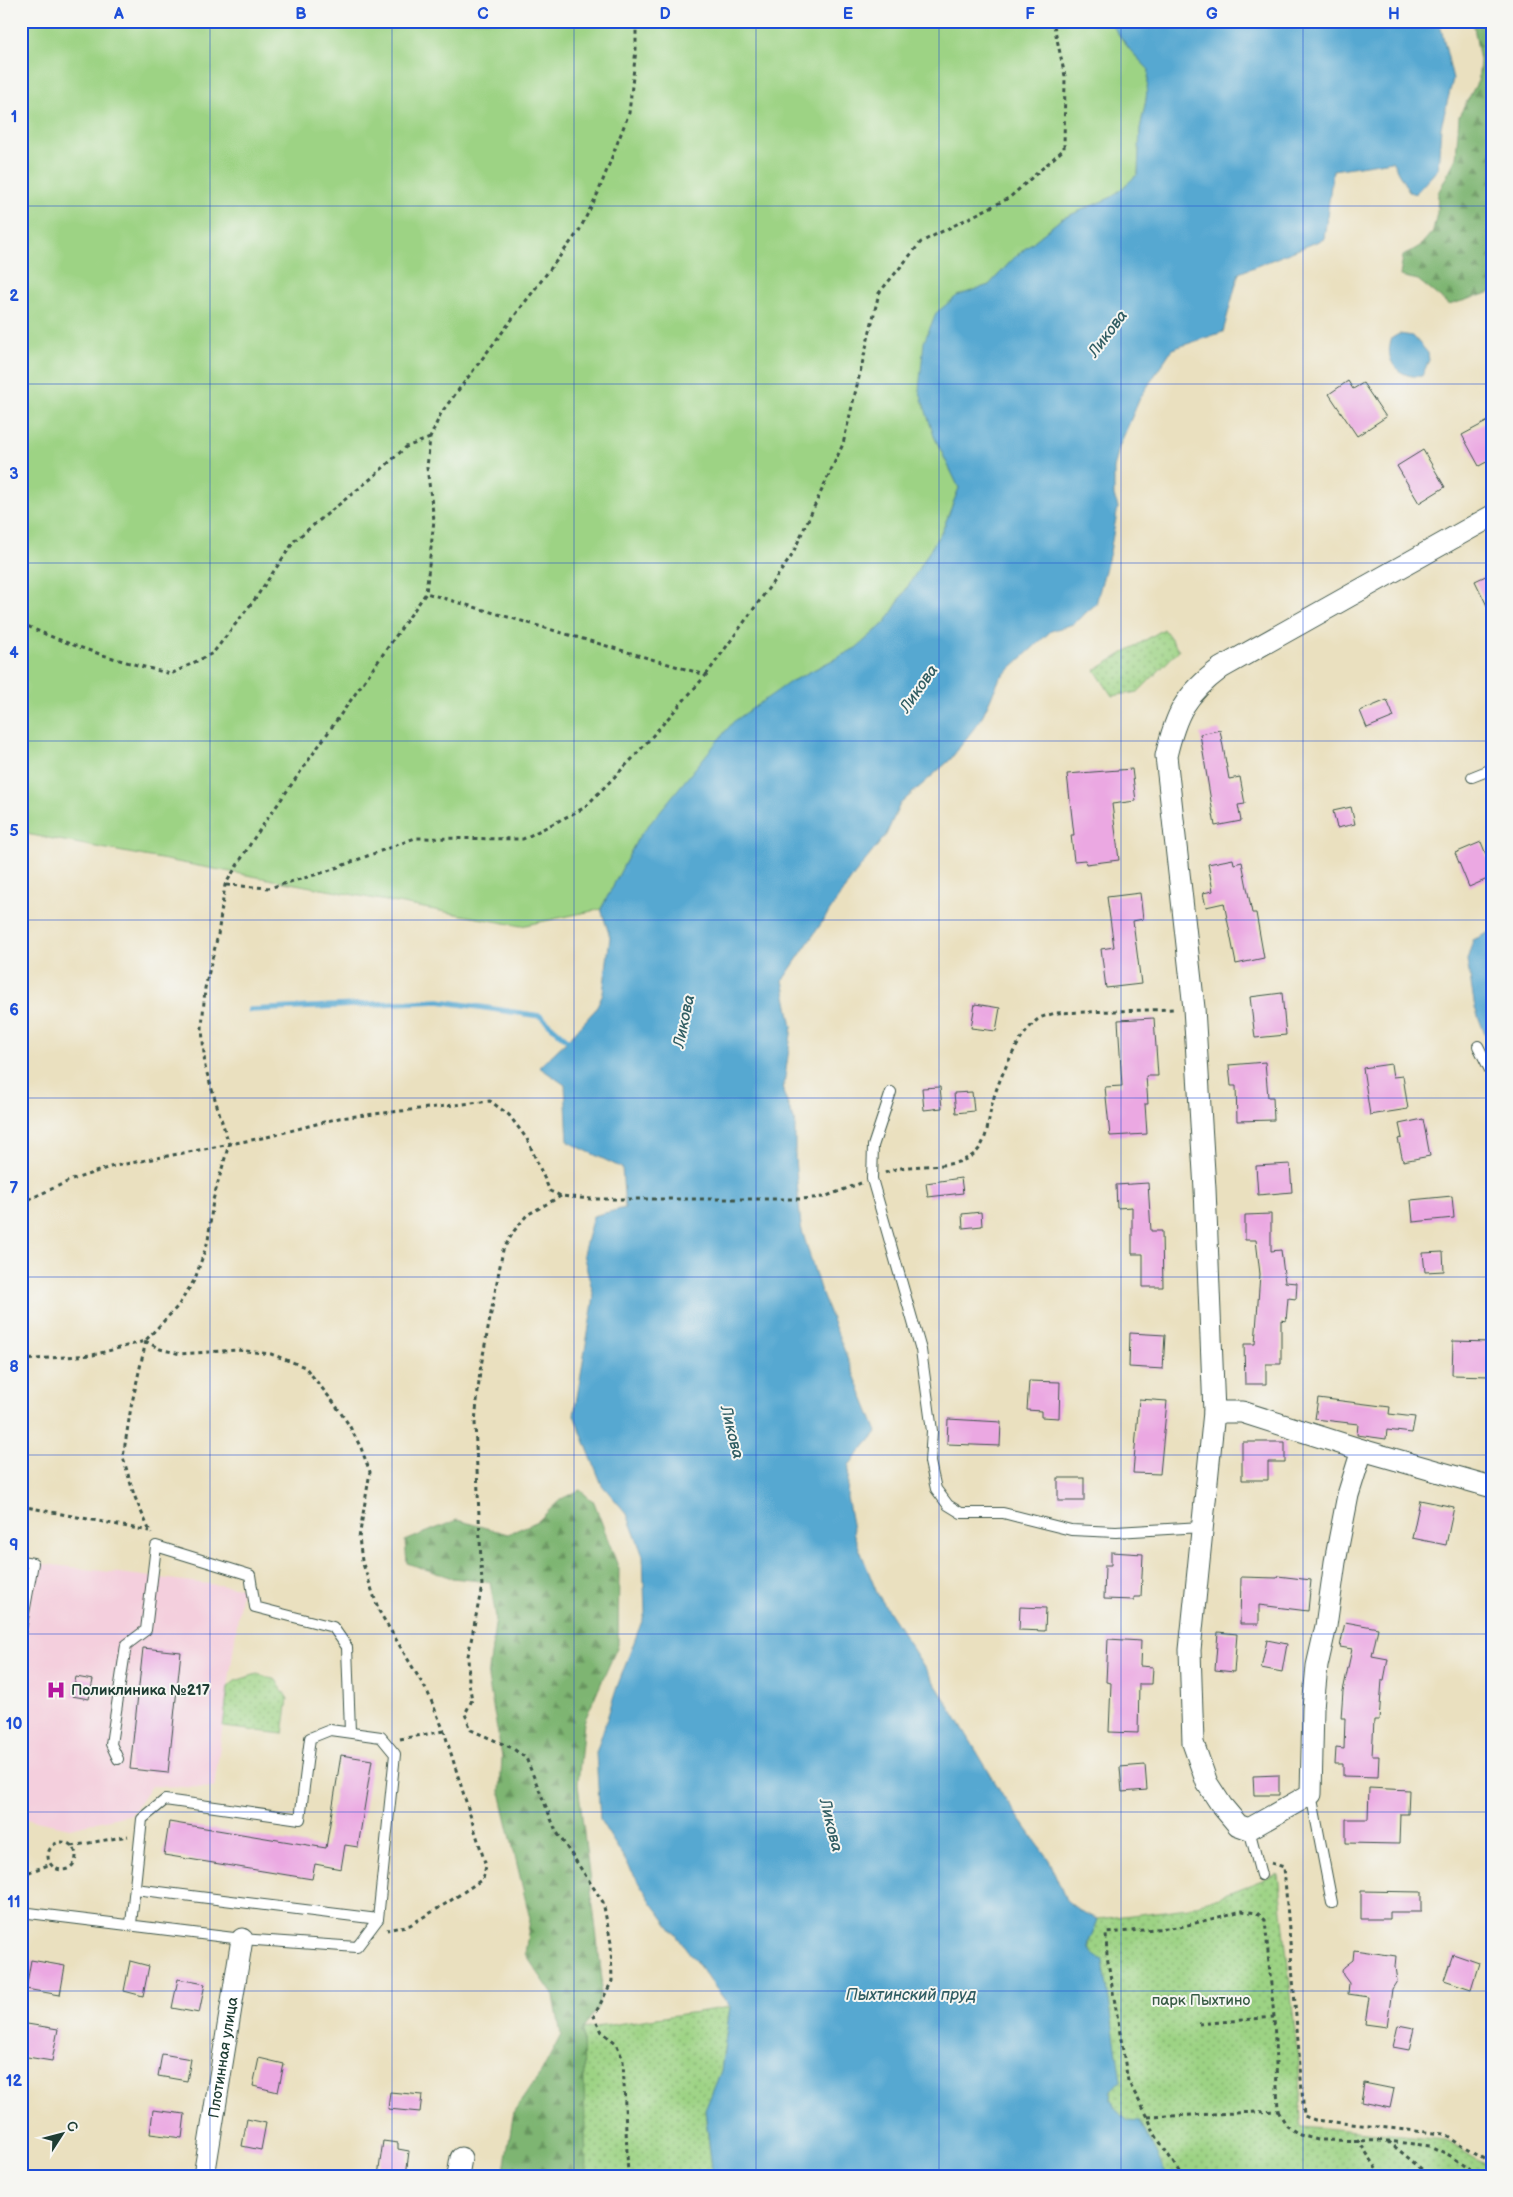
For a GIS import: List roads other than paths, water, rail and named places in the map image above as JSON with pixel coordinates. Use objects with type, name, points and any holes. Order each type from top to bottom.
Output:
[{"type":"street","points":[[1362,1450],[1348,1495],[1335,1562],[1326,1626],[1317,1666],[1313,1708],[1311,1794],[1249,1830],[1238,1825],[1207,1784],[1194,1744],[1190,1650],[1214,1412],[1205,1188],[1194,1008],[1166,756],[1177,716],[1190,694],[1221,668],[1492,516]]},
{"type":"street","points":[[1214,1412],[1242,1412],[1362,1450],[1492,1487]]},
{"type":"street","name":"Плотинная улица","points":[[204,2176],[242,1939]]},
{"type":"lane","points":[[1472,777],[1492,769]]},
{"type":"lane","points":[[1478,1046],[1492,1074]]},
{"type":"lane","points":[[891,1092],[873,1146],[872,1179],[921,1350],[932,1431],[930,1462],[936,1489],[948,1505],[961,1513],[1003,1513],[1071,1530],[1116,1532],[1202,1527]]},
{"type":"lane","points":[[118,1759],[111,1744],[126,1645],[146,1630],[156,1546],[250,1575],[256,1607],[333,1628],[348,1647],[350,1732]]},
{"type":"lane","points":[[21,1561],[33,1563],[21,1630]]},
{"type":"lane","points":[[21,1912],[242,1939],[357,1947],[378,1919],[395,1754],[381,1737],[330,1730],[310,1738],[300,1819],[166,1800],[142,1819],[131,1924]]},
{"type":"lane","points":[[1311,1794],[1332,1903]]},
{"type":"lane","points":[[1249,1830],[1261,1875]]},
{"type":"lane","points":[[135,1889],[378,1919]]},
{"type":"water","name":"Пыхтинский пруд","points":[[1109,21],[1359,21],[1358,26],[1402,28],[1440,24],[1453,79],[1441,127],[1438,169],[1415,194],[1409,192],[1392,161],[1333,170],[1324,239],[1239,273],[1223,332],[1172,349],[1140,398],[1119,447],[1114,469],[1114,496],[1118,507],[1110,552],[1096,604],[1073,624],[1051,631],[1000,678],[981,719],[950,760],[900,804],[886,835],[854,875],[783,980],[792,1027],[783,1092],[795,1123],[795,1159],[801,1227],[821,1292],[877,1432],[849,1465],[847,1497],[854,1535],[877,1593],[953,1712],[1004,1797],[1049,1860],[1066,1900],[1080,1911],[1098,1919],[1089,1942],[1089,1947],[1095,1956],[1103,1960],[1121,2081],[1112,2090],[1111,2099],[1115,2109],[1127,2120],[1140,2121],[1167,2176],[713,2176],[705,2110],[721,2071],[730,2007],[652,1903],[600,1820],[596,1753],[617,1687],[645,1613],[643,1556],[627,1514],[602,1485],[574,1415],[594,1297],[583,1254],[593,1216],[625,1208],[622,1168],[568,1142],[565,1085],[539,1067],[567,1041],[595,1010],[603,993],[610,937],[601,909],[638,838],[733,722],[790,682],[856,648],[886,622],[943,529],[959,488],[934,436],[919,390],[924,342],[936,313],[957,296],[989,285],[1015,257],[1061,219],[1112,197],[1138,174],[1140,129],[1146,100],[1149,70],[1130,50]]},
{"type":"water","points":[[1399,334],[1413,336],[1428,353],[1429,360],[1422,376],[1413,376],[1400,371],[1391,360],[1390,346],[1392,338]]},
{"type":"water","points":[[1492,931],[1492,1053],[1475,1008],[1467,960],[1473,940]]},
{"type":"waterway","points":[[250,1010],[439,1001],[540,1016],[573,1045]]},
{"type":"place","name":"Поликлиника №217","points":[[56,1690]]},
{"type":"water label","name":"Ликова","points":[[1107,333]]},
{"type":"water label","name":"Ликова","points":[[918,688]]},
{"type":"water label","name":"Ликова","points":[[683,1021]]},
{"type":"water label","name":"Ликова","points":[[733,1432]]},
{"type":"water label","name":"Ликова","points":[[832,1825]]},
{"type":"park label","name":"парк Пыхтино","points":[[1201,2000]]}]
